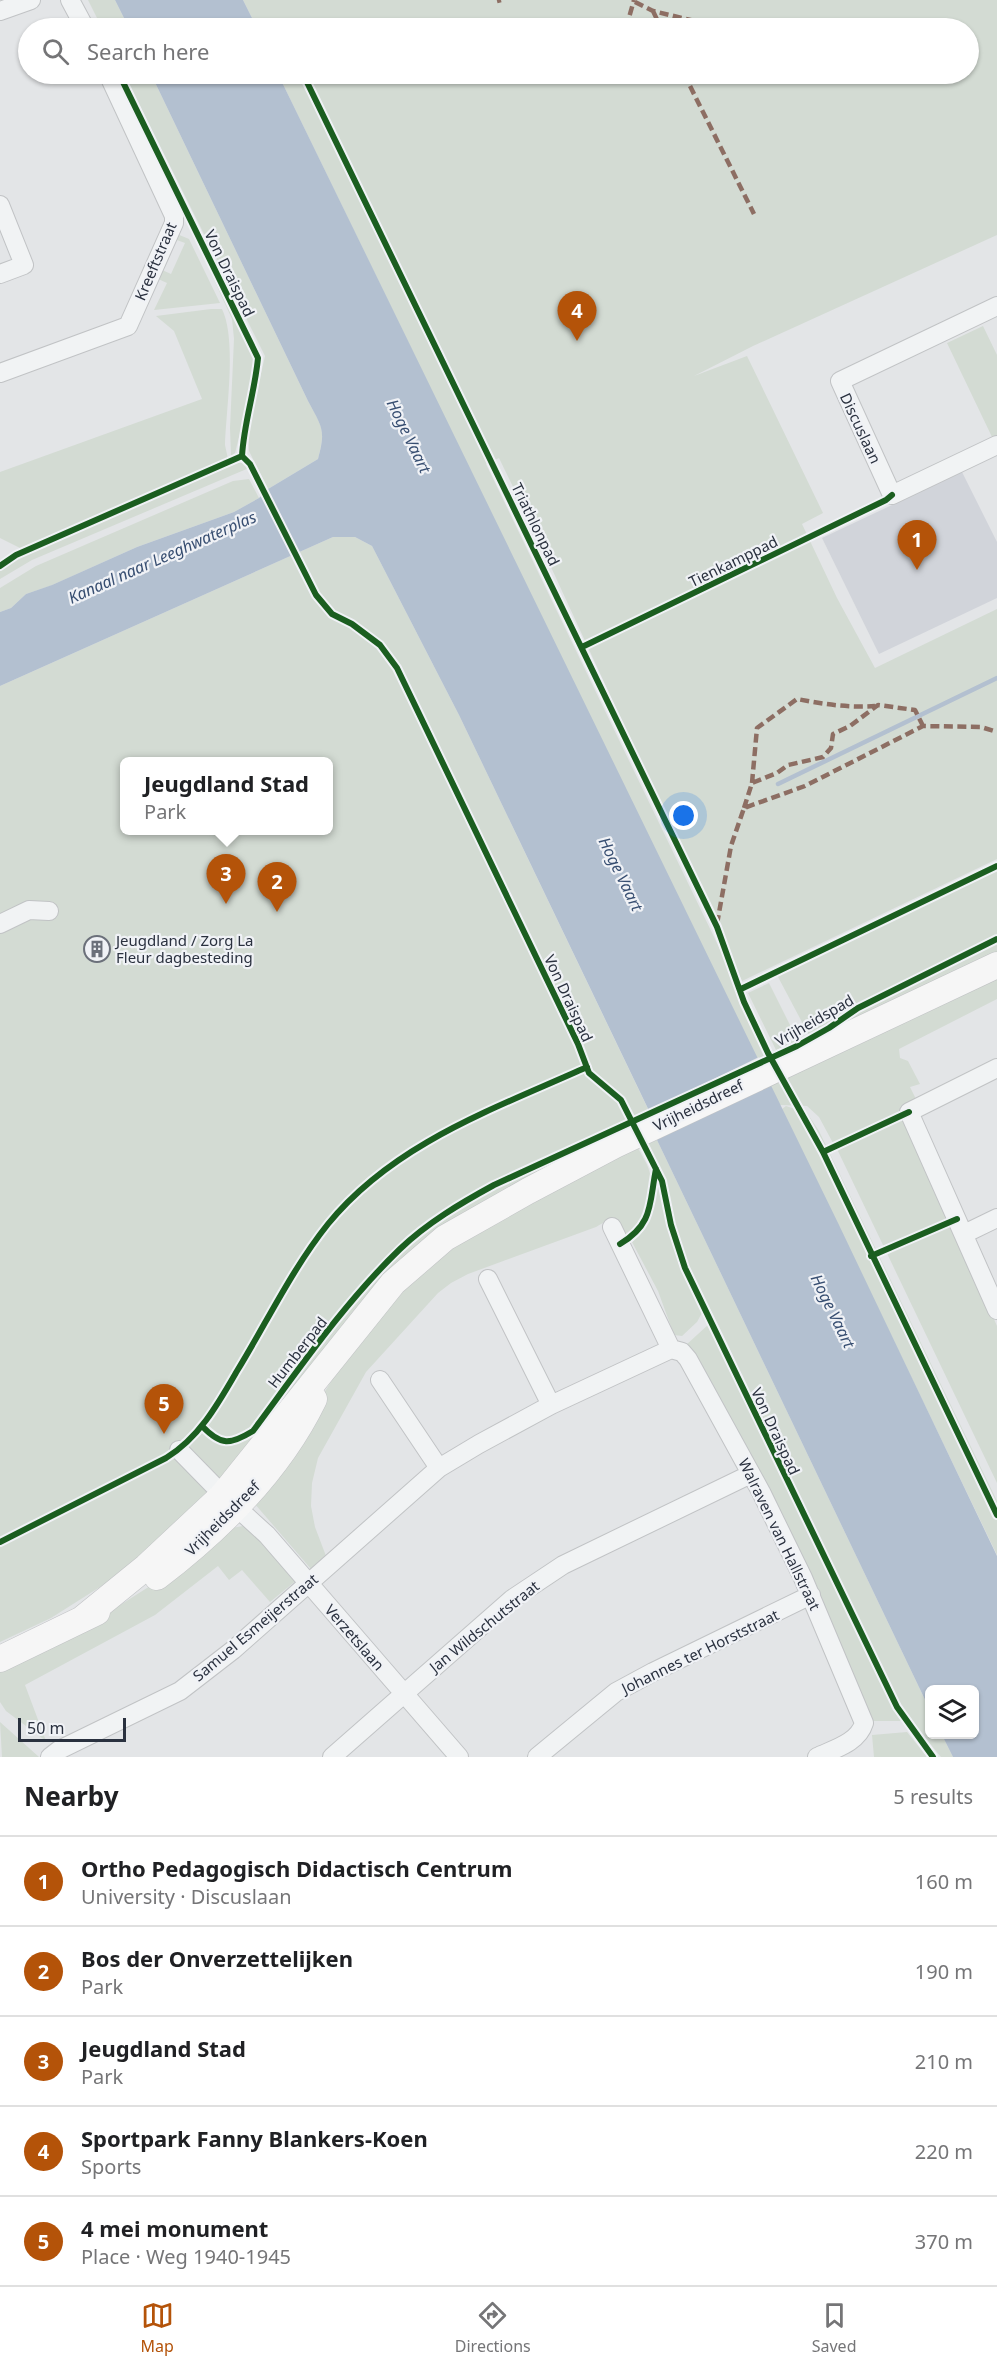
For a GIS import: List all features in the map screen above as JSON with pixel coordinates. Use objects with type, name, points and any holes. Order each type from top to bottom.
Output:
[{"type":"main road","name":"Vrijheidsdreef","points":[[0,1659],[82,1619],[230,1501],[340,1347],[393,1283],[445,1238],[615,1145],[997,964]]},
{"type":"street","points":[[0,11],[31,0]]},
{"type":"street","points":[[70,0],[80,18]]},
{"type":"street","name":"Kreeftstraat","points":[[0,373],[128,326],[174,223],[174,216],[113,84]]},
{"type":"street","points":[[0,205],[24,265],[0,274]]},
{"type":"street","name":"Discuslaan","points":[[997,306],[840,381],[892,495],[997,445]]},
{"type":"street","points":[[0,924],[29,910],[49,912]]},
{"type":"street","points":[[997,1068],[909,1112],[997,1310]]},
{"type":"street","points":[[964,1234],[997,1218]]},
{"type":"street","points":[[612,1227],[671,1349]]},
{"type":"street","points":[[488,1279],[550,1405]]},
{"type":"street","name":"Samuel Esmeijerstraat","points":[[50,1756],[180,1691],[233,1650],[439,1468],[550,1405],[671,1349]]},
{"type":"street","name":"Walraven van Hallstraat","points":[[671,1349],[682,1352],[688,1359],[751,1474],[811,1595],[864,1723],[860,1734],[817,1757]]},
{"type":"street","points":[[380,1380],[439,1468]]},
{"type":"street","name":"Verzetslaan","points":[[179,1450],[267,1535],[459,1757]]},
{"type":"street","name":"Jan Wildschutstraat","points":[[332,1757],[512,1599],[563,1565],[751,1474]]},
{"type":"street","name":"Johannes ter Horststraat","points":[[537,1757],[616,1692],[811,1595]]},
{"type":"shaded area","points":[[88,0],[115,0],[124,18],[97,18]]},
{"type":"shaded area","points":[[243,0],[997,0],[997,235],[753,346],[694,376],[747,356],[823,513],[802,524],[837,598],[875,668],[997,609],[997,859],[742,981],[499,458],[486,464],[728,966],[728,971],[766,1055],[757,1059],[743,1032],[283,84],[979,84],[979,18],[252,18]]},
{"type":"shaded area","points":[[129,84],[156,84],[321,428],[322,441],[318,459],[268,489],[249,451],[248,430],[265,356]]},
{"type":"shaded area","points":[[177,234],[189,239],[220,303],[154,310],[167,283],[156,278],[160,269],[171,274],[185,243],[174,239]]},
{"type":"shaded area","points":[[193,234],[253,353],[253,381],[235,453],[231,456],[234,339],[232,319]]},
{"type":"shaded area","points":[[222,309],[229,338],[230,376],[225,445],[228,459],[20,548],[0,538],[0,472],[202,399],[174,331],[156,316]]},
{"type":"shaded area","points":[[983,326],[997,355],[997,435],[992,437],[947,343]]},
{"type":"shaded area","points":[[238,463],[243,463],[249,468],[32,560],[0,579],[0,570],[24,555]]},
{"type":"shaded area","points":[[962,472],[997,542],[997,598],[879,654],[822,538]]},
{"type":"shaded area","points":[[249,479],[259,498],[234,512],[137,547],[50,586],[26,594],[11,608],[0,612],[0,588],[36,566],[233,481]]},
{"type":"shaded area","points":[[333,537],[355,537],[372,546],[459,715],[648,1109],[467,1214],[247,1458],[122,1573],[51,1618],[0,1642],[0,686]]},
{"type":"shaded area","points":[[997,871],[997,952],[812,1041],[777,975]]},
{"type":"shaded area","points":[[997,975],[997,999],[899,1049],[900,1058],[908,1061],[920,1084],[910,1087],[917,1101],[905,1107],[898,1114],[833,1143],[819,1117],[807,1106],[780,1105],[769,1084]]},
{"type":"shaded area","points":[[769,983],[798,1041],[776,1050],[748,993]]},
{"type":"shaded area","points":[[786,1106],[807,1113],[819,1131],[997,1501],[997,1555],[782,1109]]},
{"type":"shaded area","points":[[907,1118],[997,1326],[997,1483],[837,1149]]},
{"type":"shaded area","points":[[657,1140],[925,1700],[925,1738],[900,1703],[770,1440],[681,1247],[665,1182],[648,1143]]},
{"type":"shaded area","points":[[638,1148],[649,1171],[651,1182],[649,1200],[639,1224],[628,1236],[613,1217],[596,1227],[468,1274],[438,1293],[366,1372],[318,1458],[312,1483],[311,1506],[315,1527],[326,1556],[311,1569],[254,1503],[381,1303],[455,1237]]},
{"type":"shaded area","points":[[659,1186],[679,1265],[703,1311],[697,1322],[682,1336],[674,1335],[658,1291],[632,1242],[643,1231],[652,1210],[655,1187]]},
{"type":"shaded area","points":[[709,1324],[901,1721],[868,1721],[686,1345]]},
{"type":"shaded area","points":[[243,1526],[267,1543],[298,1579],[270,1602],[242,1570],[229,1580],[218,1566],[155,1615],[25,1685],[46,1741],[6,1711],[0,1702],[0,1667],[103,1616],[205,1551],[226,1529]]},
{"type":"shaded area","points":[[0,1722],[39,1757],[2,1757]]},
{"type":"shaded area","points":[[907,1732],[927,1757],[874,1757],[872,1735]]},
{"type":"shaded area","points":[[926,1739],[944,1739],[953,1757],[941,1757]]},
{"type":"water","points":[[115,0],[243,0],[252,18],[124,18]]},
{"type":"water","points":[[156,84],[283,84],[839,1225],[997,1556],[997,1757],[953,1757],[944,1739],[979,1739],[979,1685],[925,1685],[925,1700],[657,1140],[653,1119],[459,715],[372,546],[355,537],[333,537],[0,686],[0,612],[11,608],[26,594],[52,585],[137,547],[234,512],[259,498],[268,489],[318,459],[322,441],[319,423]]},
{"type":"pier","points":[[759,1057],[771,1081],[650,1120],[646,1112]]},
{"type":"waterway","points":[[778,784],[997,678]]},
{"type":"marked path","points":[[497,1],[501,0]]},
{"type":"marked path","points":[[629,18],[634,0]]},
{"type":"marked path","points":[[635,2],[653,11],[682,18]]},
{"type":"marked path","points":[[653,11],[656,18]]},
{"type":"marked path","points":[[689,84],[754,214]]},
{"type":"marked path","points":[[752,783],[757,728],[797,699],[836,705],[875,706]]},
{"type":"marked path","points":[[744,808],[752,783],[777,773],[788,765],[823,757],[831,748],[833,734],[850,726],[878,705],[915,710],[923,726]]},
{"type":"marked path","points":[[717,924],[731,846],[744,808],[805,786],[923,726],[981,727],[997,732]]},
{"type":"cycle path","name":"Von Draispad","points":[[124,84],[258,358],[242,456],[250,464],[316,595],[332,614],[352,624],[380,645],[397,668],[578,1044],[589,1073],[621,1100],[662,1181],[671,1225],[685,1268],[897,1707],[933,1757]]},
{"type":"cycle path","name":"Triathlonpad","points":[[308,84],[717,927],[744,1002],[768,1053],[823,1152],[997,1515]]},
{"type":"cycle path","points":[[0,566],[16,555],[242,456]]},
{"type":"cycle path","name":"Tienkamppad","points":[[582,647],[886,500],[892,495]]},
{"type":"cycle path","points":[[741,989],[997,866]]},
{"type":"cycle path","name":"Vrijheidspad","points":[[202,1426],[215,1437],[226,1441],[238,1439],[253,1431],[323,1337],[379,1270],[410,1240],[457,1206],[494,1185],[797,1046],[858,1008],[997,939]]},
{"type":"cycle path","points":[[0,1542],[166,1458],[188,1441],[215,1408],[291,1277],[315,1241],[354,1196],[383,1171],[447,1131],[587,1067]]},
{"type":"cycle path","points":[[823,1152],[909,1112]]},
{"type":"cycle path","points":[[620,1244],[639,1229],[648,1212],[656,1169]]},
{"type":"cycle path","points":[[871,1256],[957,1219]]},
{"type":"place","name":"Sportpark Fanny Blankers-Koen","points":[[577,341]]},
{"type":"place","name":"Ortho Pedagogisch Didactisch Centrum","points":[[917,570]]},
{"type":"place","name":"Jeugdland Stad","points":[[226,904]]},
{"type":"place","name":"Bos der Onverzettelijken","points":[[277,912]]},
{"type":"place","name":"Jeugdland / Zorg La Fleur dagbesteding","points":[[97,949]]},
{"type":"place","name":"4 mei monument","points":[[164,1434]]},
{"type":"water label","name":"Hoge Vaart","points":[[409,436]]},
{"type":"water label","name":"Kanaal naar Leeghwaterplas","points":[[162,557]]},
{"type":"water label","name":"Hoge Vaart","points":[[621,874]]},
{"type":"water label","name":"Hoge Vaart","points":[[833,1311]]}]
